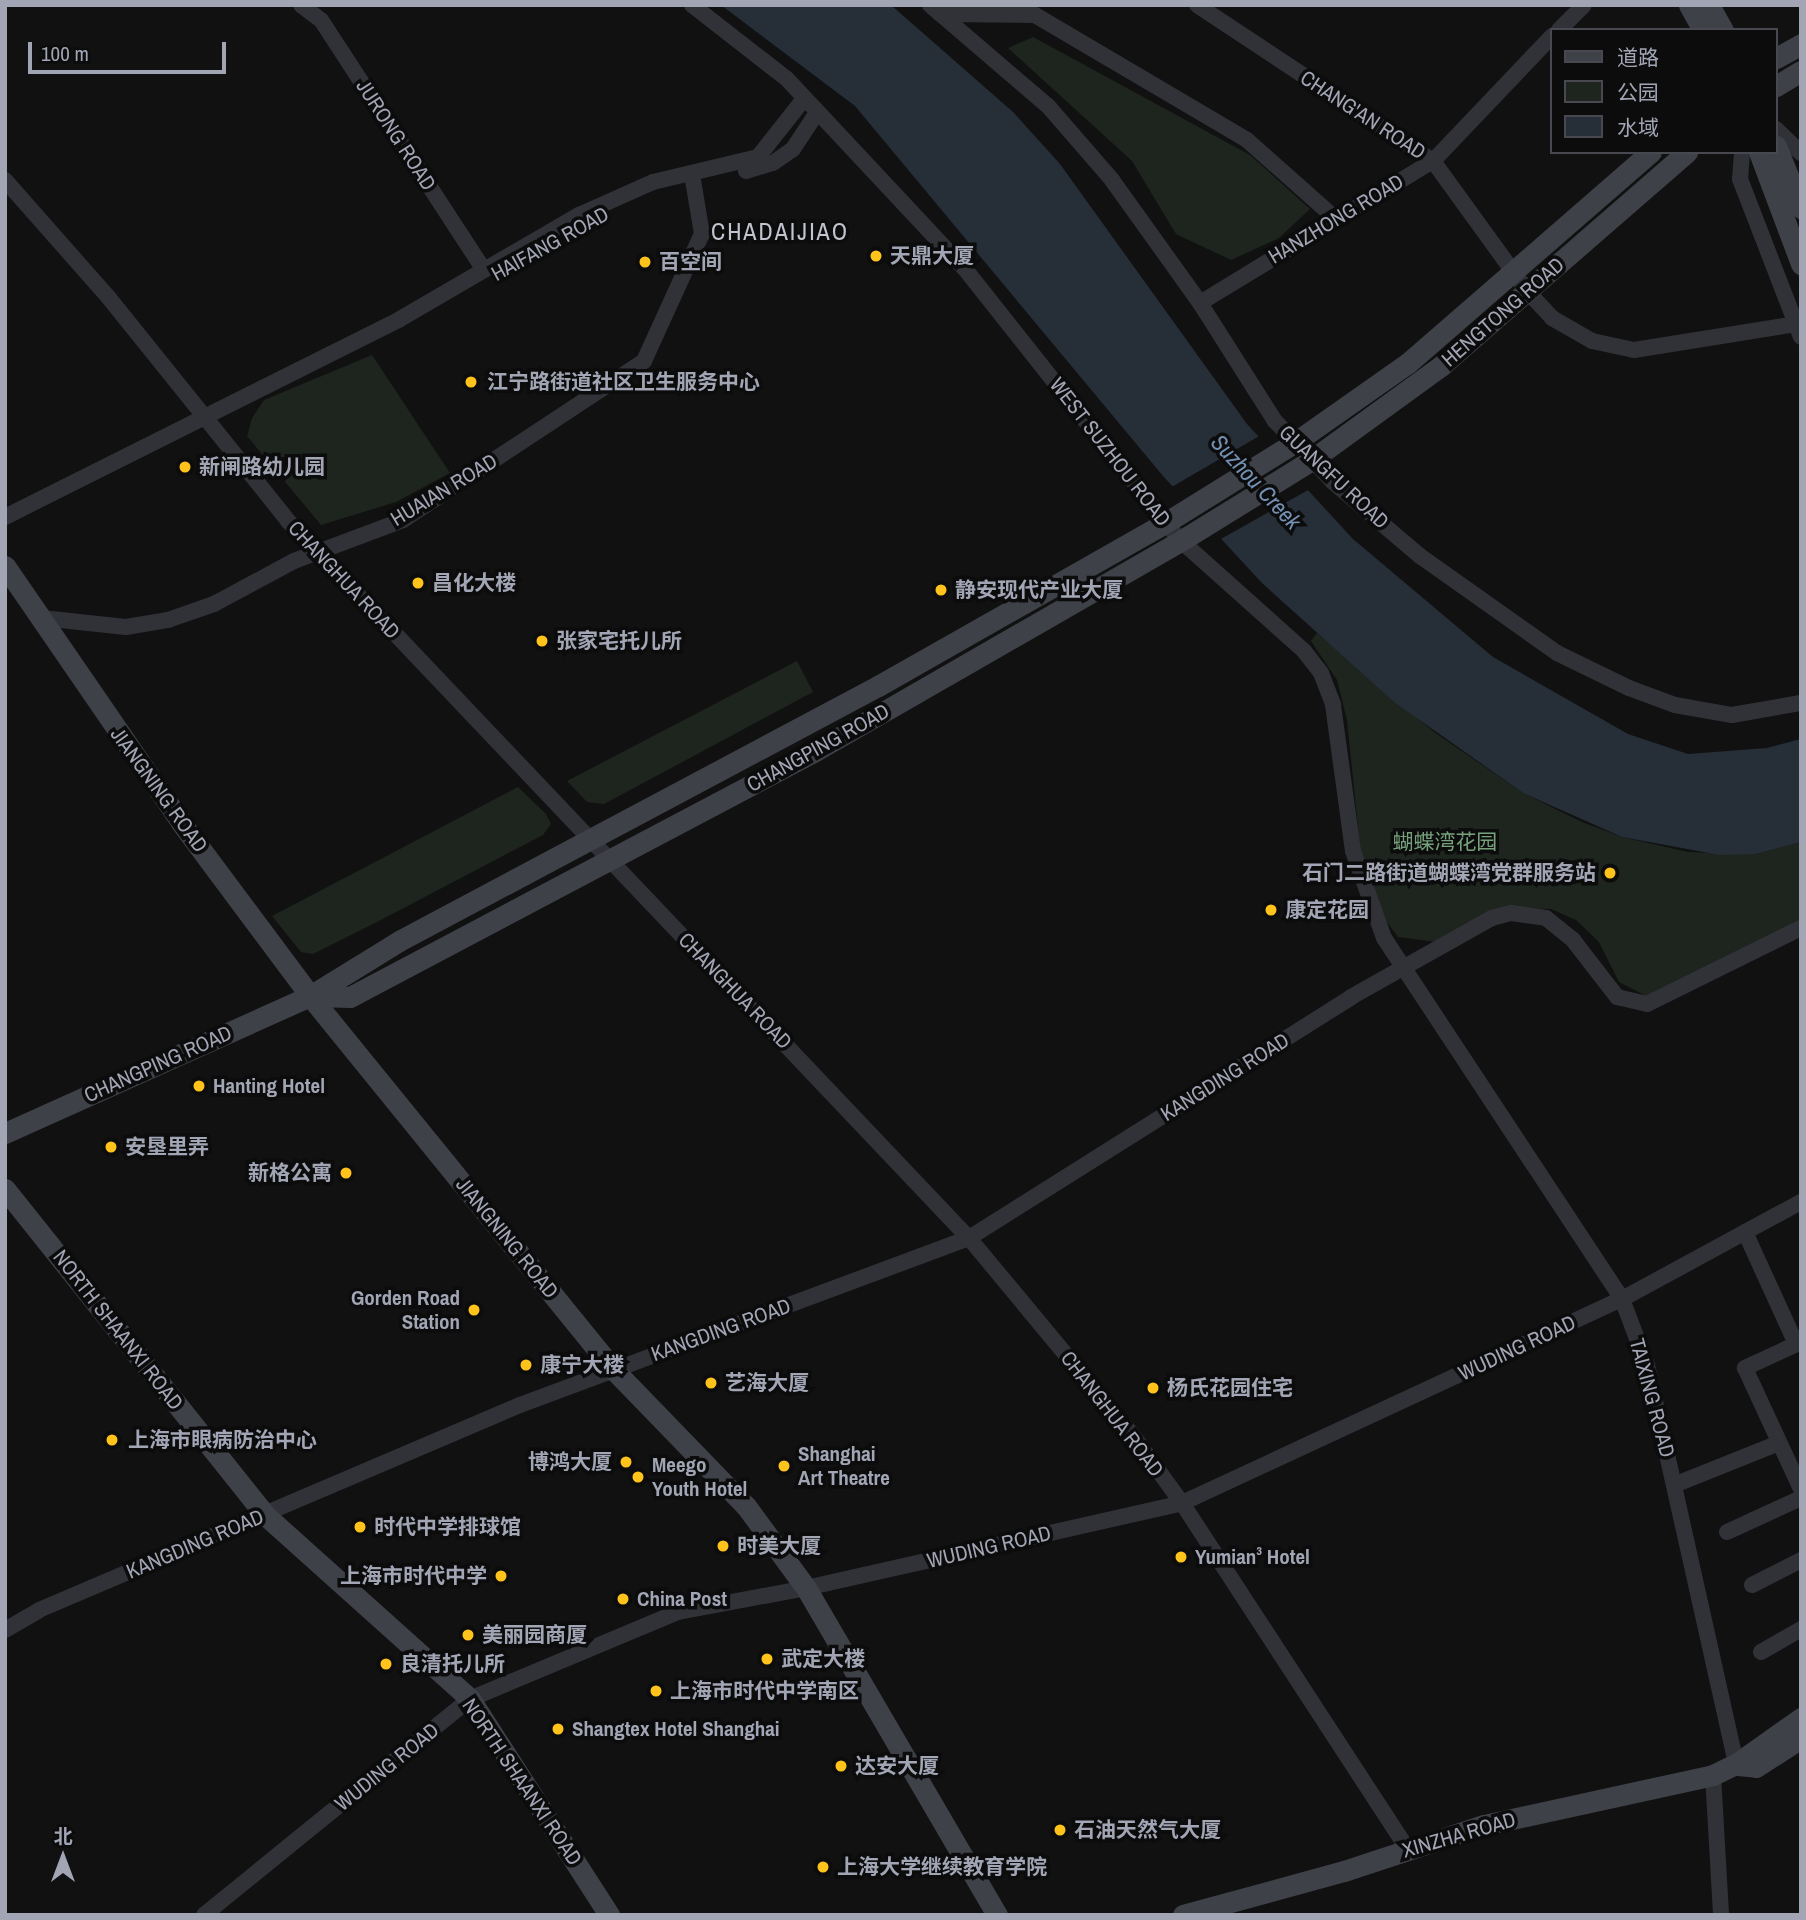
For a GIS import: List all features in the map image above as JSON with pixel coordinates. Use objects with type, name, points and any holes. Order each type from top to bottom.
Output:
[{"type":"main road","points":[[1689,5],[1702,28]]},
{"type":"main road","points":[[1709,5],[1722,28]]},
{"type":"main road","points":[[1778,57],[1801,44]]},
{"type":"main road","points":[[1778,85],[1801,71]]},
{"type":"main road","name":"HENGTONG ROAD","points":[[1288,447],[1408,363],[1649,154]]},
{"type":"main road","name":"HENGTONG ROAD","points":[[1305,464],[1442,365],[1685,154]]},
{"type":"main road","points":[[1776,155],[1801,208]]},
{"type":"main road","points":[[1776,155],[1801,264]]},
{"type":"main road","name":"CHANGPING ROAD","points":[[5,1133],[310,996],[399,941],[877,686],[1173,518],[1288,447]]},
{"type":"main road","name":"CHANGPING ROAD","points":[[310,996],[350,997],[817,750],[1305,464]]},
{"type":"main road","name":"JIANGNING ROAD","points":[[5,566],[182,824],[310,996],[614,1370],[746,1506],[806,1588],[997,1915]]},
{"type":"main road","name":"NORTH SHAANXI ROAD","points":[[5,1189],[264,1514],[470,1699],[610,1915]]},
{"type":"main road","name":"XINZHA ROAD","points":[[1183,1915],[1344,1871],[1407,1848],[1484,1825],[1713,1775],[1736,1765],[1801,1718]]},
{"type":"main road","name":"XINZHA ROAD","points":[[1736,1765],[1756,1767],[1801,1738]]},
{"type":"street","name":"JURONG ROAD","points":[[301,5],[321,20],[484,270]]},
{"type":"street","name":"WEST SUZHOU ROAD","points":[[692,5],[787,79],[816,114],[965,269],[1187,535],[1304,651],[1325,681],[1333,705],[1346,813],[1358,871],[1373,915],[1402,967]]},
{"type":"street","name":"CHANG'AN ROAD","points":[[1197,5],[1433,161],[1528,292],[1552,318],[1616,349],[1798,330]]},
{"type":"street","points":[[1561,28],[1584,5]]},
{"type":"street","points":[[935,9],[1035,15],[1247,140],[1336,219]]},
{"type":"street","name":"GUANGFU ROAD","points":[[935,9],[1048,106],[1112,180],[1200,303],[1275,421],[1288,447],[1305,464],[1420,556],[1557,653],[1629,688],[1675,705],[1732,715],[1801,703]]},
{"type":"street","name":"HANZHONG ROAD","points":[[1200,303],[1433,161],[1550,38]]},
{"type":"street","name":"HAIFANG ROAD","points":[[5,517],[201,415],[400,318],[579,215],[655,186],[758,157],[803,100]]},
{"type":"street","name":"HAIFANG ROAD","points":[[277,379],[398,330],[593,218],[655,186],[773,163],[793,149],[816,114]]},
{"type":"street","points":[[1742,154],[1740,179],[1798,330]]},
{"type":"street","name":"HUAIAN ROAD","points":[[42,618],[126,626],[168,620],[214,604],[318,552],[403,520],[644,361],[702,234],[693,180]]},
{"type":"street","name":"CHANGHUA ROAD","points":[[8,187],[109,298],[201,415],[318,552],[970,1238],[1134,1437],[1182,1503],[1407,1848]]},
{"type":"street","name":"KANGDING ROAD","points":[[5,1630],[38,1610],[614,1370],[970,1238],[1402,967],[1492,918],[1529,914],[1561,927],[1617,997],[1647,1004],[1801,928]]},
{"type":"street","name":"TAIXING ROAD","points":[[1402,967],[1622,1299],[1647,1365],[1736,1765]]},
{"type":"street","name":"WUDING ROAD","points":[[204,1915],[470,1699],[663,1616],[806,1588],[1182,1503],[1622,1299],[1801,1202]]},
{"type":"street","points":[[1745,1232],[1798,1343],[1745,1368],[1801,1489]]},
{"type":"street","points":[[1674,1485],[1779,1443]]},
{"type":"street","points":[[1727,1532],[1801,1498]]},
{"type":"street","points":[[1752,1585],[1801,1560]]},
{"type":"street","points":[[1761,1652],[1801,1629]]},
{"type":"street","points":[[1713,1775],[1721,1915]]},
{"type":"green space","points":[[1033,37],[1250,155],[1310,209],[1279,238],[1231,260],[1176,234],[1132,161],[1008,48]]},
{"type":"green space","points":[[372,355],[450,473],[396,502],[321,525],[247,436],[252,418],[264,400]]},
{"type":"green space","name":"蝴蝶湾花园","points":[[1317,633],[1434,732],[1523,793],[1582,822],[1622,837],[1688,852],[1756,854],[1801,842],[1801,924],[1648,997],[1619,982],[1599,942],[1576,920],[1551,909],[1504,908],[1436,942],[1398,937],[1376,907],[1361,856],[1347,720],[1337,680],[1311,641]]},
{"type":"green space","points":[[797,661],[813,692],[604,804],[587,802],[567,781]]},
{"type":"green space","points":[[518,787],[546,814],[551,824],[543,835],[379,921],[313,954],[301,952],[272,916]]},
{"type":"water","name":"Suzhou Creek","points":[[721,5],[891,5],[1013,112],[1060,164],[1247,424],[1353,539],[1493,657],[1628,734],[1688,754],[1767,748],[1801,739],[1801,842],[1756,854],[1720,855],[1622,837],[1523,793],[1394,702],[1262,583],[1163,476],[855,106]]},
{"type":"pier","points":[[1261,435],[1310,489],[1219,540],[1170,488]]},
{"type":"place","name":"天鼎大厦","points":[[876,256]]},
{"type":"place","name":"百空间","points":[[645,262]]},
{"type":"place","name":"江宁路街道社区卫生服务中心","points":[[471,382]]},
{"type":"place","name":"新闸路幼儿园","points":[[185,467]]},
{"type":"place","name":"昌化大楼","points":[[418,583]]},
{"type":"place","name":"静安现代产业大厦","points":[[941,590]]},
{"type":"place","name":"张家宅托儿所","points":[[542,641]]},
{"type":"place","name":"石门二路街道蝴蝶湾党群服务站","points":[[1610,873]]},
{"type":"place","name":"康定花园","points":[[1271,910]]},
{"type":"place","name":"Hanting Hotel","points":[[199,1086]]},
{"type":"place","name":"安垦里弄","points":[[111,1147]]},
{"type":"place","name":"新格公寓","points":[[346,1173]]},
{"type":"place","name":"Gorden Road Station","points":[[474,1310]]},
{"type":"place","name":"康宁大楼","points":[[526,1365]]},
{"type":"place","name":"艺海大厦","points":[[711,1383]]},
{"type":"place","name":"杨氏花园住宅","points":[[1153,1388]]},
{"type":"place","name":"上海市眼病防治中心","points":[[112,1440]]},
{"type":"place","name":"博鸿大厦","points":[[626,1462]]},
{"type":"place","name":"Shanghai Art Theatre","points":[[784,1466]]},
{"type":"place","name":"Meego Youth Hotel","points":[[638,1477]]},
{"type":"place","name":"时代中学排球馆","points":[[360,1527]]},
{"type":"place","name":"时美大厦","points":[[723,1546]]},
{"type":"place","name":"Yumian³ Hotel","points":[[1181,1557]]},
{"type":"place","name":"上海市时代中学","points":[[501,1576]]},
{"type":"place","name":"China Post","points":[[623,1599]]},
{"type":"place","name":"美丽园商厦","points":[[468,1635]]},
{"type":"place","name":"武定大楼","points":[[767,1659]]},
{"type":"place","name":"良清托儿所","points":[[386,1664]]},
{"type":"place","name":"上海市时代中学南区","points":[[656,1691]]},
{"type":"place","name":"Shangtex Hotel Shanghai","points":[[558,1729]]},
{"type":"place","name":"达安大厦","points":[[841,1766]]},
{"type":"place","name":"石油天然气大厦","points":[[1060,1830]]},
{"type":"place","name":"上海大学继续教育学院","points":[[823,1867]]},
{"type":"district","name":"CHADAIJIAO","points":[[780,232]]}]
